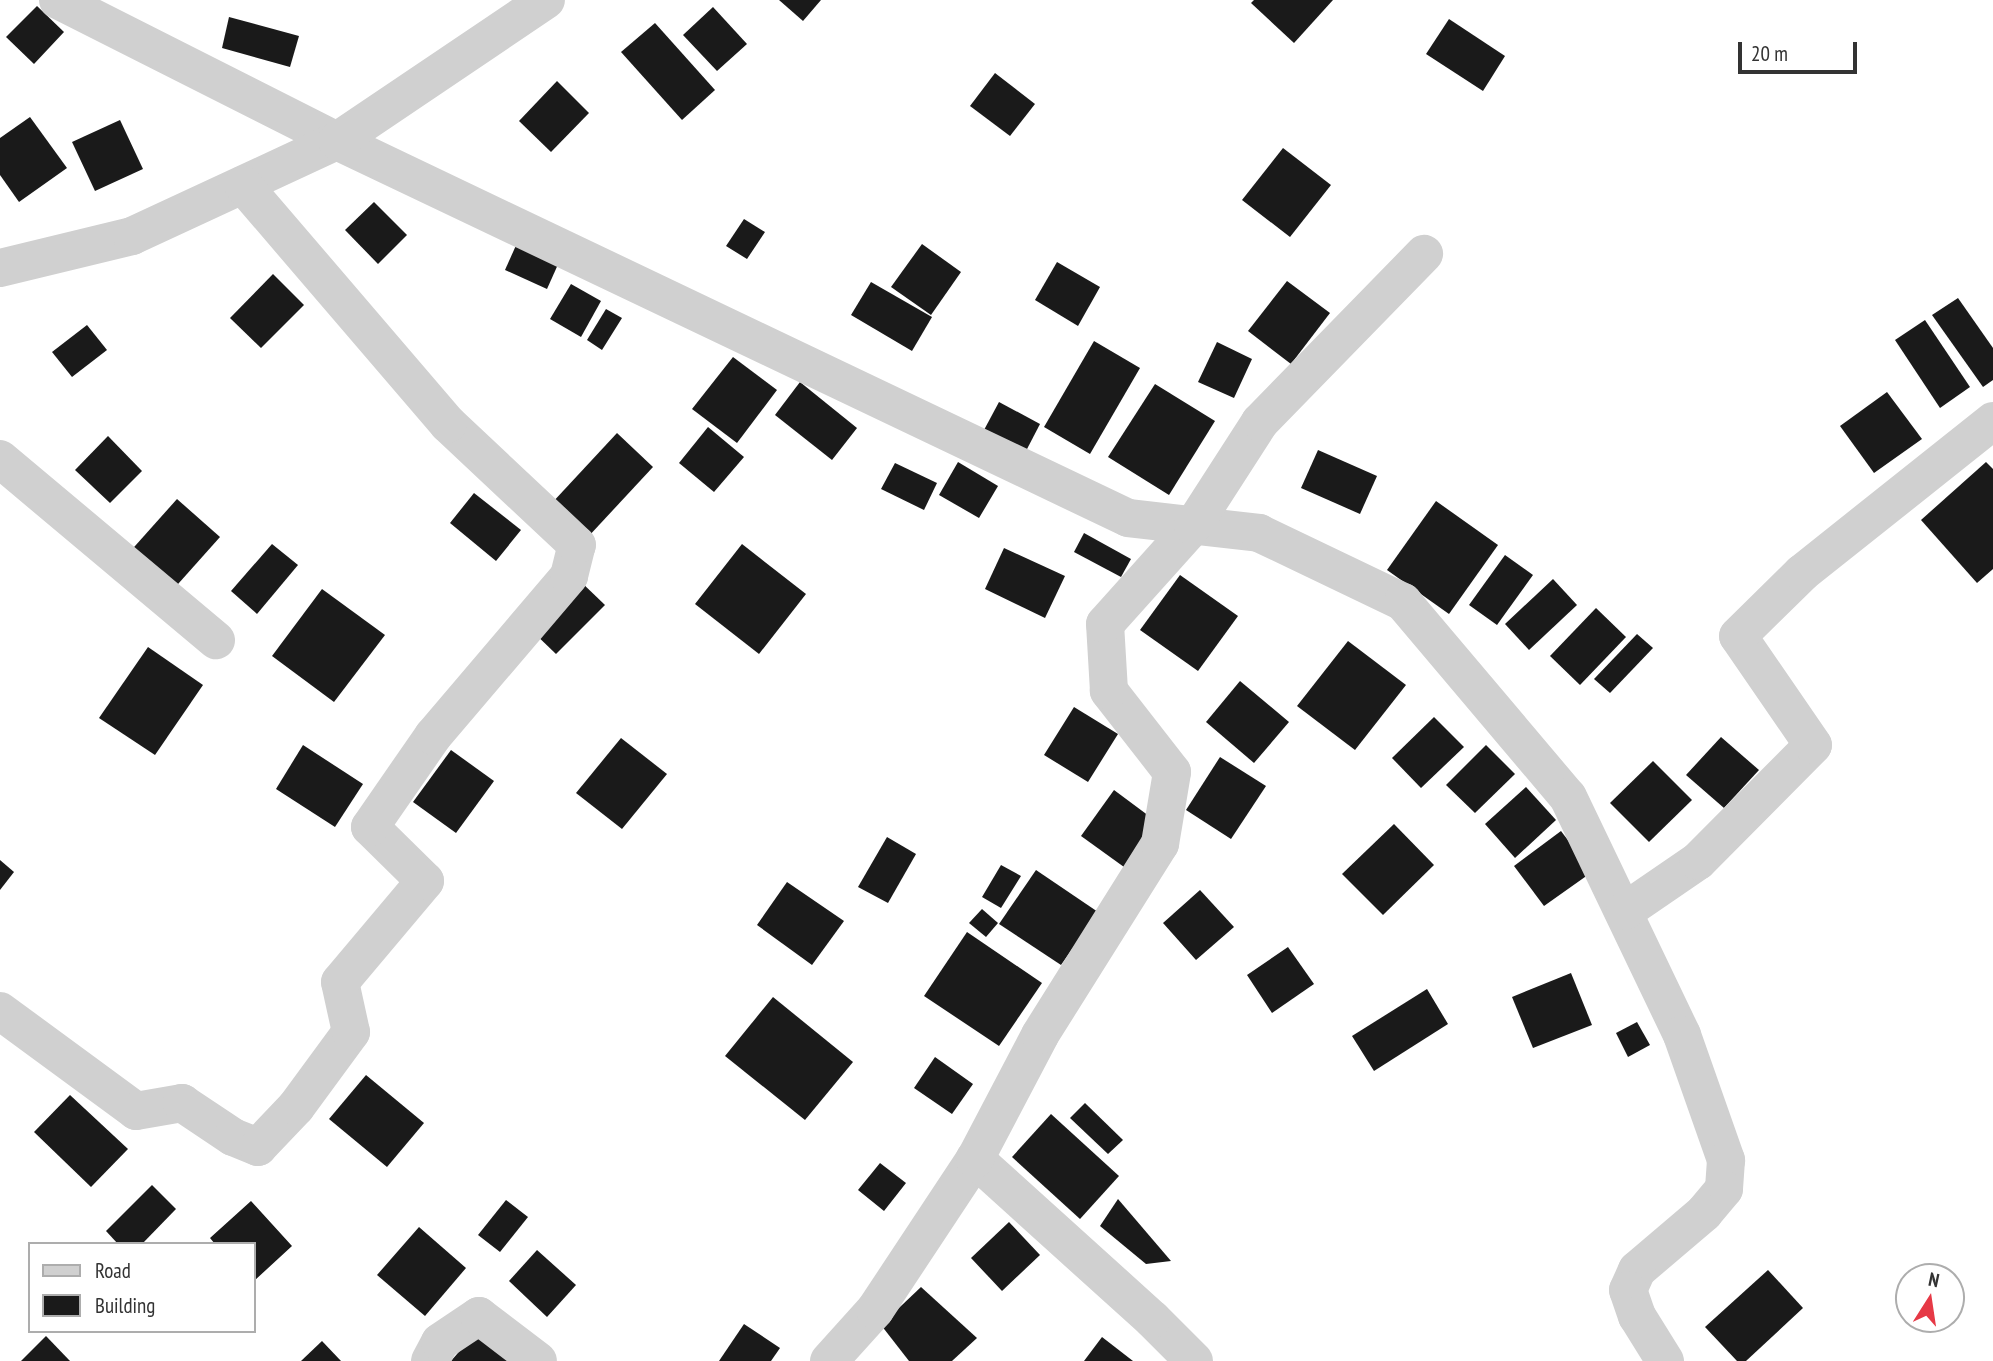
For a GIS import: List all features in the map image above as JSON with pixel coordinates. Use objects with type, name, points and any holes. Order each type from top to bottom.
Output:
[{"type":"street","points":[[58,0],[337,141],[1128,518],[1259,533],[1403,602],[1568,797],[1625,911],[1682,1035],[1726,1160],[1724,1189],[1704,1213],[1637,1270],[1628,1290],[1637,1316],[1665,1361]]},
{"type":"street","points":[[0,268],[132,236],[337,141],[546,0]]},
{"type":"street","points":[[0,1011],[136,1111],[182,1103],[233,1137],[258,1147],[296,1107],[351,1032],[340,982],[425,881],[370,827],[433,736],[569,576],[578,545],[448,424],[243,185]]},
{"type":"street","points":[[829,1361],[875,1310],[975,1159],[1040,1035],[1160,844],[1172,772],[1109,691],[1105,624],[1192,526],[1260,422],[1424,254]]},
{"type":"street","points":[[1625,911],[1698,861],[1813,745],[1738,636],[1802,573],[1993,421]]},
{"type":"street","points":[[0,459],[216,640]]},
{"type":"street","points":[[975,1159],[1152,1319],[1194,1361]]},
{"type":"street","points":[[430,1361],[440,1342],[479,1316],[538,1361]]},
{"type":"building","points":[[779,0],[821,0],[803,21]]},
{"type":"building","points":[[1254,0],[1333,0],[1294,43],[1251,3]]},
{"type":"building","points":[[37,6],[64,32],[34,64],[6,37]]},
{"type":"building","points":[[713,7],[747,44],[717,71],[683,35]]},
{"type":"building","points":[[229,17],[299,36],[290,67],[222,48]]},
{"type":"building","points":[[1449,19],[1505,56],[1483,91],[1426,54]]},
{"type":"building","points":[[655,23],[715,90],[682,120],[621,52]]},
{"type":"building","points":[[995,73],[1035,104],[1010,136],[970,106]]},
{"type":"building","points":[[557,81],[589,113],[551,152],[519,121]]},
{"type":"building","points":[[30,117],[67,168],[19,202],[0,175],[0,138]]},
{"type":"building","points":[[120,120],[143,169],[95,191],[72,142]]},
{"type":"building","points":[[1283,148],[1331,185],[1290,237],[1242,200]]},
{"type":"building","points":[[374,202],[407,235],[378,264],[345,230]]},
{"type":"building","points":[[744,219],[765,232],[747,259],[726,246]]},
{"type":"building","points":[[522,232],[564,251],[547,289],[505,270]]},
{"type":"building","points":[[922,244],[961,272],[931,315],[891,287]]},
{"type":"building","points":[[1057,262],[1100,287],[1078,326],[1035,300]]},
{"type":"building","points":[[273,274],[304,305],[261,348],[230,318]]},
{"type":"building","points":[[1287,281],[1330,313],[1291,364],[1248,331]]},
{"type":"building","points":[[871,282],[932,317],[912,351],[851,315]]},
{"type":"building","points":[[571,284],[601,301],[581,337],[550,319]]},
{"type":"building","points":[[1958,298],[1993,348],[1993,380],[1983,387],[1932,315]]},
{"type":"building","points":[[606,309],[622,318],[602,350],[587,340]]},
{"type":"building","points":[[1925,320],[1970,387],[1940,408],[1895,340]]},
{"type":"building","points":[[87,325],[107,350],[72,377],[52,352]]},
{"type":"building","points":[[1094,341],[1140,368],[1090,454],[1044,427]]},
{"type":"building","points":[[1217,342],[1252,359],[1234,398],[1198,382]]},
{"type":"building","points":[[733,357],[777,390],[737,443],[692,409]]},
{"type":"building","points":[[800,382],[857,428],[832,460],[775,415]]},
{"type":"building","points":[[1155,384],[1215,421],[1169,495],[1108,457]]},
{"type":"building","points":[[1887,392],[1922,439],[1874,473],[1840,426]]},
{"type":"building","points":[[999,402],[1040,424],[1026,451],[984,430]]},
{"type":"building","points":[[708,427],[744,457],[714,492],[679,463]]},
{"type":"building","points":[[617,433],[653,467],[587,538],[551,504]]},
{"type":"building","points":[[108,436],[142,471],[110,503],[75,470]]},
{"type":"building","points":[[1318,450],[1377,476],[1360,514],[1301,488]]},
{"type":"building","points":[[958,462],[998,486],[979,518],[939,495]]},
{"type":"building","points":[[1986,462],[1993,469],[1993,569],[1977,583],[1921,520]]},
{"type":"building","points":[[895,463],[937,483],[924,510],[881,489]]},
{"type":"building","points":[[474,493],[521,530],[496,561],[450,523]]},
{"type":"building","points":[[177,499],[220,537],[170,593],[127,555]]},
{"type":"building","points":[[1436,501],[1498,545],[1449,614],[1387,570]]},
{"type":"building","points":[[1084,533],[1131,559],[1121,577],[1074,552]]},
{"type":"building","points":[[272,544],[298,565],[257,614],[231,591]]},
{"type":"building","points":[[742,544],[806,594],[759,654],[695,604]]},
{"type":"building","points":[[1004,548],[1065,576],[1045,618],[985,589]]},
{"type":"building","points":[[1505,555],[1533,575],[1497,625],[1469,605]]},
{"type":"building","points":[[1180,575],[1238,616],[1198,671],[1140,630]]},
{"type":"building","points":[[1553,579],[1577,605],[1529,650],[1505,624]]},
{"type":"building","points":[[579,580],[605,605],[556,654],[530,629]]},
{"type":"building","points":[[322,589],[385,635],[334,702],[272,656]]},
{"type":"building","points":[[1596,608],[1626,637],[1580,685],[1550,656]]},
{"type":"building","points":[[1637,634],[1653,648],[1610,693],[1594,679]]},
{"type":"building","points":[[1348,641],[1406,685],[1355,750],[1297,706]]},
{"type":"building","points":[[148,647],[203,685],[155,755],[99,718]]},
{"type":"building","points":[[1240,681],[1289,722],[1254,763],[1206,722]]},
{"type":"building","points":[[1074,707],[1118,734],[1088,782],[1044,755]]},
{"type":"building","points":[[1434,717],[1464,747],[1421,788],[1392,758]]},
{"type":"building","points":[[1721,737],[1759,770],[1724,808],[1686,775]]},
{"type":"building","points":[[621,738],[667,774],[622,829],[576,793]]},
{"type":"building","points":[[303,745],[363,784],[335,827],[276,789]]},
{"type":"building","points":[[1486,745],[1515,774],[1475,813],[1446,785]]},
{"type":"building","points":[[451,750],[494,781],[456,833],[413,802]]},
{"type":"building","points":[[1220,757],[1266,786],[1231,839],[1186,810]]},
{"type":"building","points":[[1653,761],[1692,800],[1649,842],[1610,803]]},
{"type":"building","points":[[1526,787],[1556,820],[1515,858],[1485,824]]},
{"type":"building","points":[[1114,790],[1157,822],[1124,867],[1081,836]]},
{"type":"building","points":[[1394,824],[1434,865],[1383,915],[1342,874]]},
{"type":"building","points":[[1561,831],[1592,872],[1544,906],[1514,866]]},
{"type":"building","points":[[887,837],[916,854],[888,903],[858,887]]},
{"type":"building","points":[[0,860],[14,872],[0,890]]},
{"type":"building","points":[[1001,865],[1021,876],[1001,908],[982,897]]},
{"type":"building","points":[[1036,870],[1098,912],[1061,965],[999,924]]},
{"type":"building","points":[[787,882],[844,921],[812,965],[757,925]]},
{"type":"building","points":[[1200,890],[1234,927],[1196,960],[1163,923]]},
{"type":"building","points":[[982,909],[998,923],[986,937],[969,923]]},
{"type":"building","points":[[967,932],[1042,983],[999,1046],[924,996]]},
{"type":"building","points":[[1288,947],[1314,984],[1272,1013],[1247,975]]},
{"type":"building","points":[[1571,973],[1592,1025],[1533,1048],[1512,997]]},
{"type":"building","points":[[1427,989],[1448,1024],[1374,1071],[1352,1036]]},
{"type":"building","points":[[773,997],[853,1062],[805,1120],[725,1056]]},
{"type":"building","points":[[1637,1022],[1650,1045],[1628,1057],[1616,1033]]},
{"type":"building","points":[[935,1057],[973,1084],[952,1114],[914,1088]]},
{"type":"building","points":[[366,1075],[424,1123],[387,1167],[329,1119]]},
{"type":"building","points":[[70,1095],[128,1149],[91,1187],[34,1132]]},
{"type":"building","points":[[1085,1103],[1123,1140],[1108,1154],[1070,1118]]},
{"type":"building","points":[[1051,1114],[1119,1176],[1080,1219],[1012,1157]]},
{"type":"building","points":[[880,1163],[906,1183],[884,1211],[858,1190]]},
{"type":"building","points":[[152,1185],[176,1209],[144,1242],[116,1242],[106,1231]]},
{"type":"building","points":[[1118,1199],[1171,1261],[1146,1264],[1100,1226]]},
{"type":"building","points":[[506,1200],[528,1217],[500,1252],[478,1235]]},
{"type":"building","points":[[251,1201],[292,1246],[256,1279],[256,1242],[213,1242],[210,1238]]},
{"type":"building","points":[[1009,1222],[1040,1255],[1002,1291],[971,1258]]},
{"type":"building","points":[[419,1227],[466,1268],[425,1316],[377,1275]]},
{"type":"building","points":[[537,1250],[576,1285],[547,1317],[509,1281]]},
{"type":"building","points":[[1768,1270],[1803,1308],[1746,1361],[1737,1361],[1705,1327]]},
{"type":"building","points":[[921,1287],[977,1338],[952,1361],[909,1361],[881,1325]]},
{"type":"building","points":[[744,1324],[780,1348],[771,1361],[719,1361]]},
{"type":"building","points":[[476,1332],[512,1361],[451,1361]]},
{"type":"building","points":[[46,1336],[70,1361],[21,1361]]},
{"type":"building","points":[[1102,1337],[1133,1361],[1084,1361]]},
{"type":"building","points":[[322,1341],[341,1361],[301,1361]]}]
